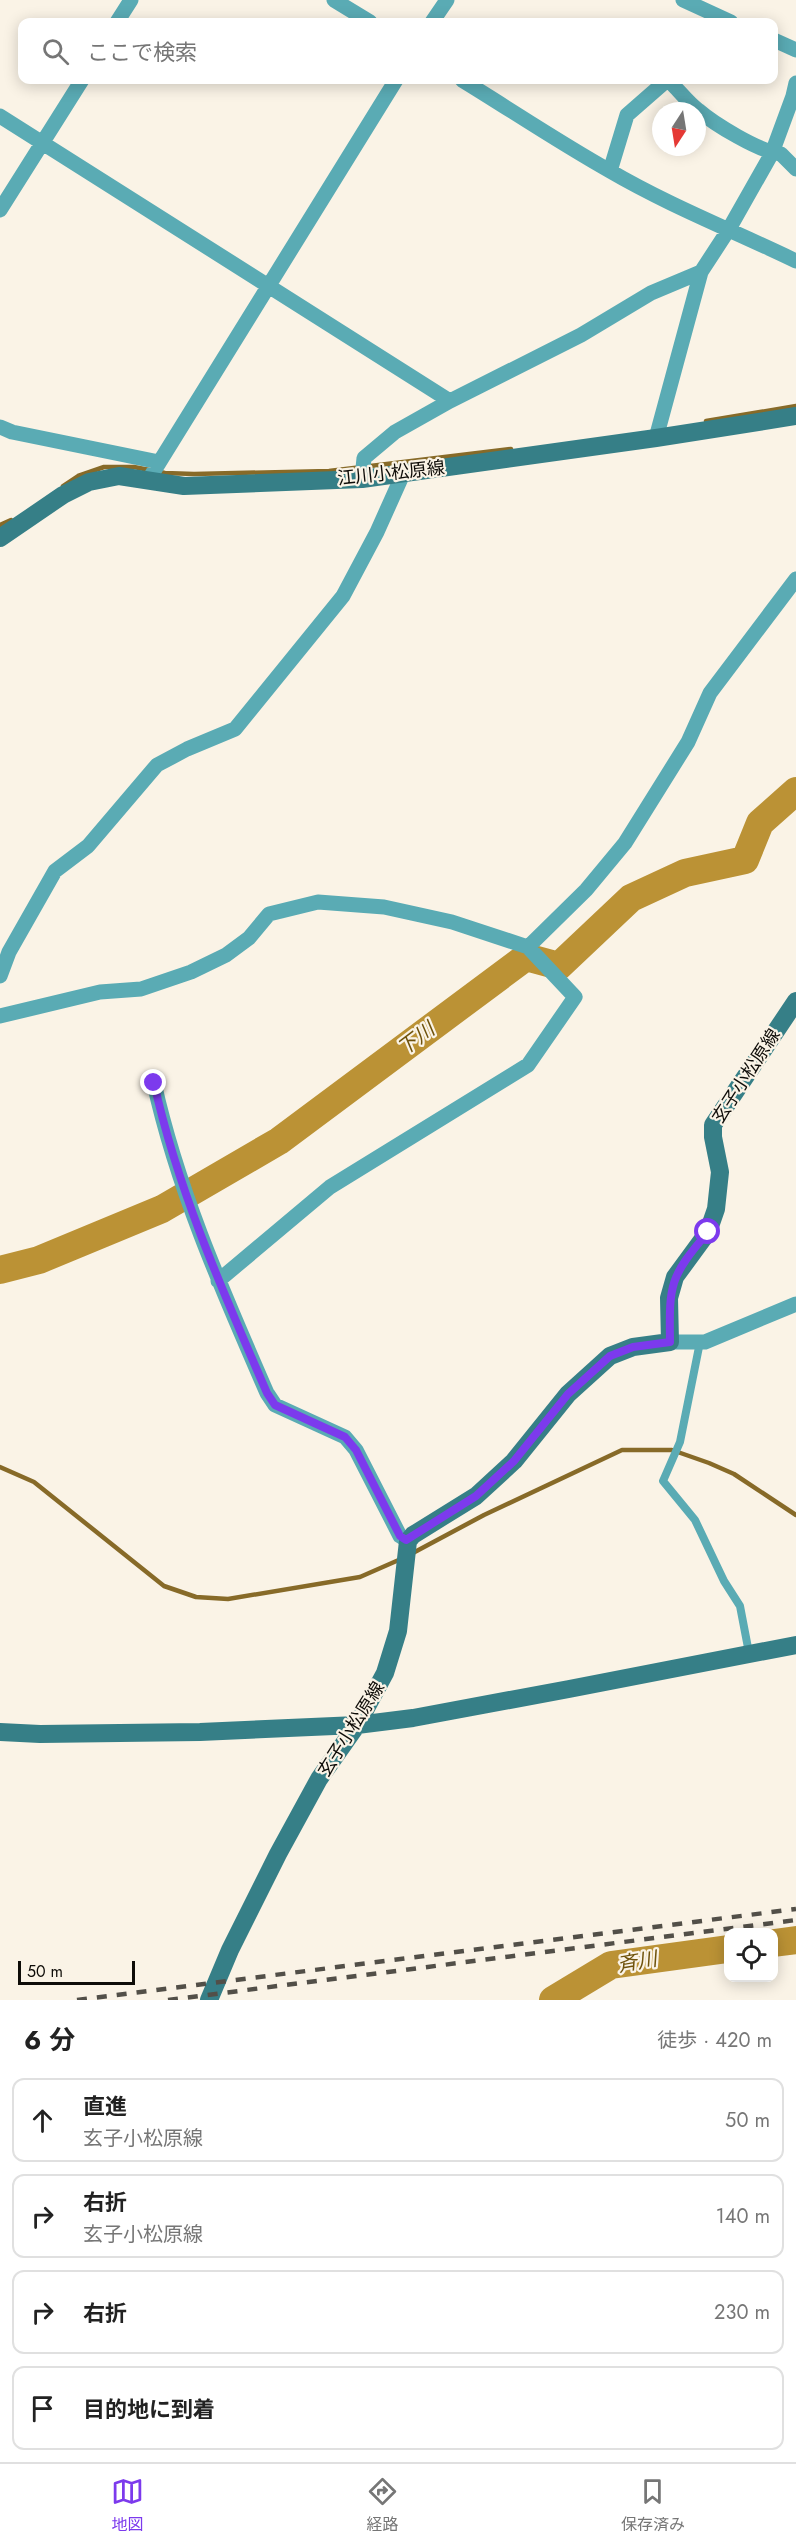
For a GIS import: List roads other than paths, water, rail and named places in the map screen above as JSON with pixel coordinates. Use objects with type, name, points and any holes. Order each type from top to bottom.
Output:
[{"type":"main road","name":"江川小松原線","points":[[0,538],[63,495],[89,482],[120,476],[184,486],[362,478],[656,438],[796,416]]},
{"type":"main road","name":"玄子小松原線","points":[[670,1342],[669,1298],[675,1277],[708,1232],[716,1209],[720,1172],[712,1137],[712,1125],[796,1001]]},
{"type":"main road","points":[[408,1540],[413,1534],[476,1496],[514,1461],[568,1394],[610,1356],[633,1347],[670,1342]]},
{"type":"main road","name":"玄子小松原線","points":[[209,2000],[230,1950],[278,1854],[319,1779],[357,1725],[385,1673],[398,1631],[408,1540]]},
{"type":"main road","points":[[0,1732],[40,1734],[200,1732],[357,1725],[413,1718],[796,1645]]},
{"type":"street","points":[[120,18],[131,0]]},
{"type":"street","points":[[334,0],[363,18]]},
{"type":"street","points":[[435,18],[447,0]]},
{"type":"street","points":[[682,0],[712,18]]},
{"type":"street","points":[[778,42],[796,50]]},
{"type":"street","points":[[656,438],[701,272],[729,229],[772,153],[794,96],[796,83]]},
{"type":"street","points":[[0,210],[79,84]]},
{"type":"street","points":[[148,479],[394,84]]},
{"type":"street","points":[[469,84],[610,171],[699,217],[796,261]]},
{"type":"street","points":[[610,171],[627,115],[663,84]]},
{"type":"street","points":[[672,84],[698,110],[741,138],[772,153],[781,154],[796,169]]},
{"type":"street","points":[[0,116],[43,141],[450,400]]},
{"type":"street","points":[[362,478],[364,458],[395,432],[450,400],[580,335],[651,293],[701,272]]},
{"type":"street","points":[[0,427],[12,432],[159,462]]},
{"type":"street","points":[[0,976],[9,952],[55,871],[88,846],[157,765],[186,749],[235,729],[343,596],[377,532],[402,474]]},
{"type":"street","points":[[528,947],[586,890],[625,843],[688,742],[710,693],[796,579]]},
{"type":"street","points":[[0,1016],[100,992],[141,989],[191,972],[226,955],[241,944],[268,914],[318,902],[384,907],[452,922],[528,947],[575,997],[528,1065],[330,1187],[218,1281]]},
{"type":"street","points":[[154,1083],[161,1116],[189,1206],[218,1281],[267,1393],[275,1405],[345,1437],[356,1450],[400,1536],[408,1540]]},
{"type":"street","points":[[670,1342],[705,1342],[796,1304]]},
{"type":"lane","points":[[700,1342],[680,1442],[663,1481],[695,1520],[724,1581],[740,1606],[749,1655]]},
{"type":"waterway","points":[[706,421],[796,406]]},
{"type":"waterway","points":[[63,486],[78,476],[104,467],[134,467],[165,473],[194,474],[329,471],[511,449]]},
{"type":"waterway","points":[[0,525],[11,520]]},
{"type":"waterway","name":"下川","points":[[0,1270],[39,1260],[162,1209],[279,1141],[526,957],[559,966],[631,898],[685,873],[745,860],[760,823],[796,791]]},
{"type":"waterway","points":[[411,1554],[484,1515],[622,1450],[672,1450],[709,1463],[734,1474],[796,1515]]},
{"type":"waterway","points":[[0,1467],[34,1482],[164,1586],[196,1597],[228,1599],[360,1577],[401,1559]]},
{"type":"waterway","name":"斉川","points":[[778,1942],[796,1940]]},
{"type":"waterway","name":"斉川","points":[[553,2000],[611,1965],[724,1950]]},
{"type":"railway","points":[[77,2000],[796,1909]]},
{"type":"railway","points":[[168,2000],[796,1920]]}]
